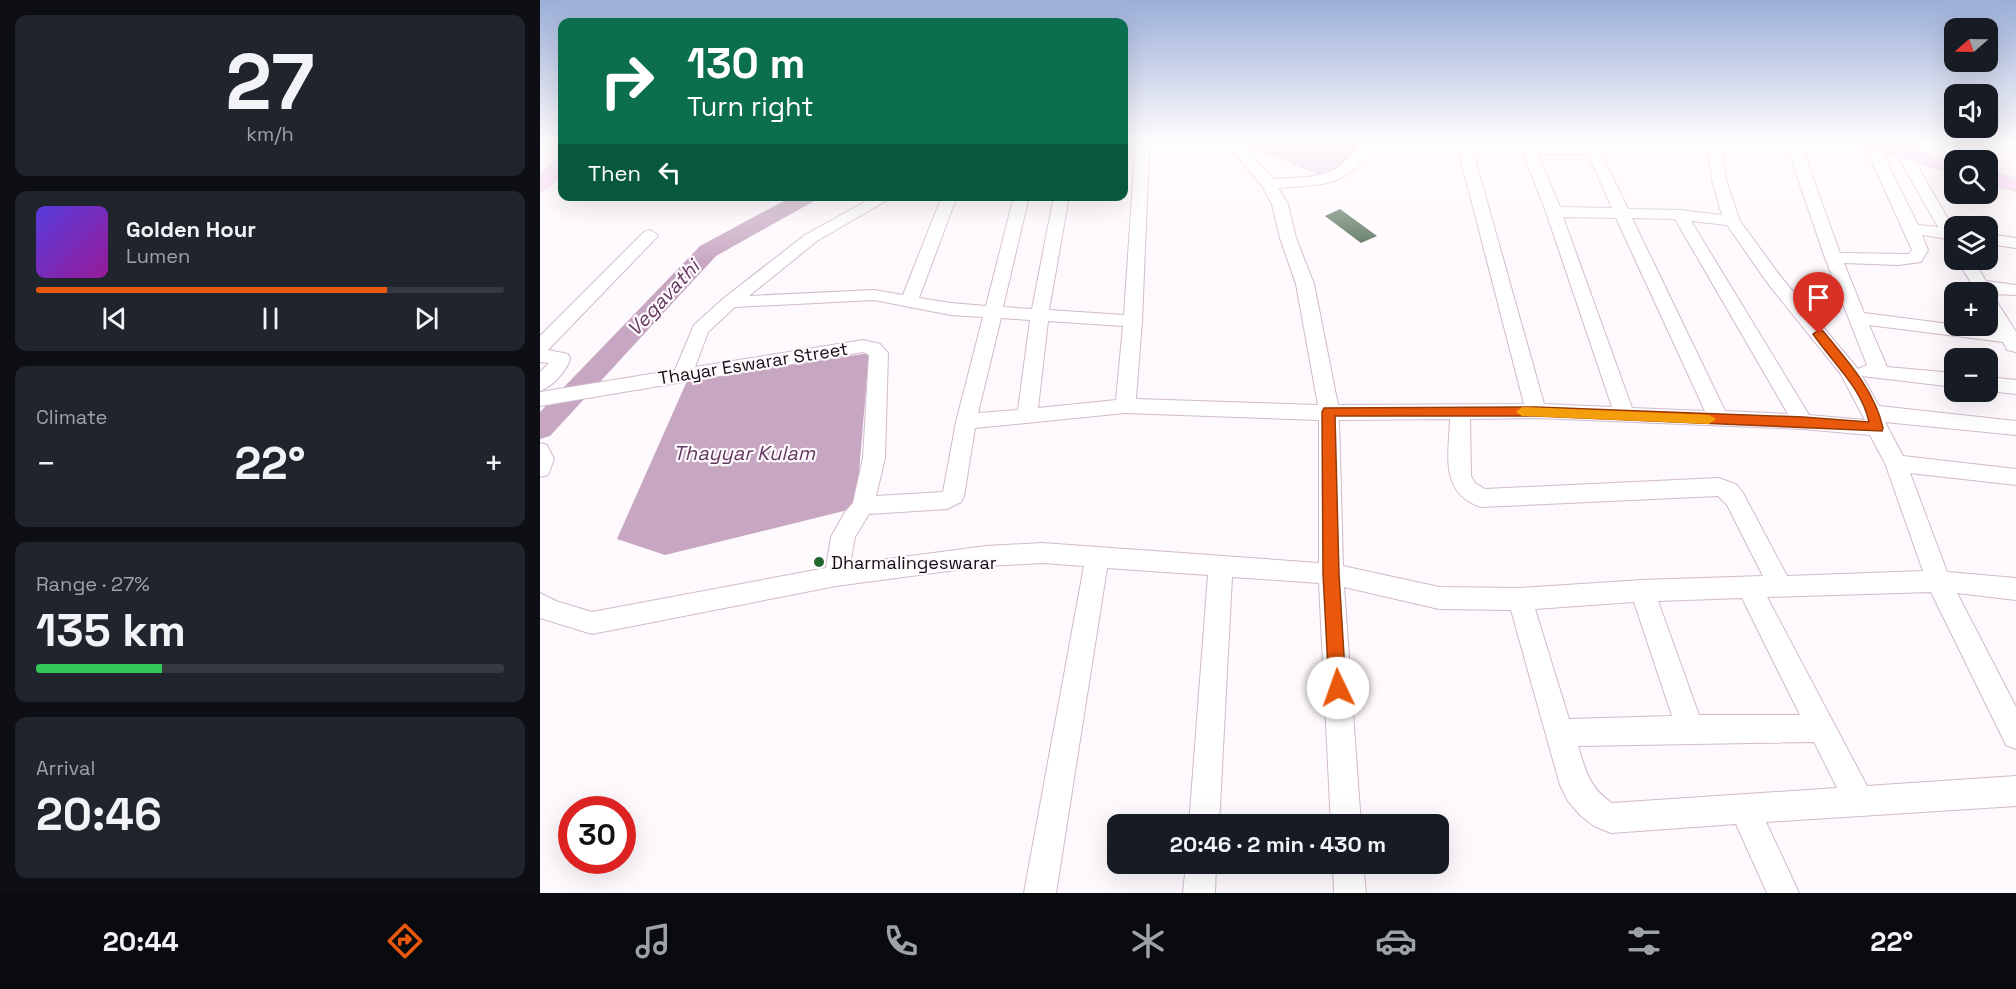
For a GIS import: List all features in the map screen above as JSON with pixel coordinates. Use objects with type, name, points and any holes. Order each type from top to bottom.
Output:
[{"type":"street","points":[[1125,406],[1133,321],[1140,182]]},
{"type":"street","points":[[1267,182],[1280,204],[1288,238],[1305,284],[1329,412],[1331,574],[1345,814]]},
{"type":"street","points":[[1269,184],[1290,182]]},
{"type":"street","points":[[1474,182],[1536,411]]},
{"type":"street","points":[[1542,182],[1625,416]]},
{"type":"street","points":[[1608,182],[1719,420]]},
{"type":"street","points":[[1720,182],[1732,220],[1775,281],[1848,369],[1896,463],[1938,581],[2016,735]]},
{"type":"street","points":[[1806,182],[1856,318],[1880,373]]},
{"type":"street","points":[[1833,258],[1898,260],[1915,258],[1920,250],[1912,229],[1886,182]]},
{"type":"street","points":[[1920,182],[1944,222]]},
{"type":"street","points":[[683,374],[700,329],[730,302],[811,237],[878,201]]},
{"type":"street","points":[[909,301],[948,201]]},
{"type":"street","points":[[863,506],[947,500],[953,496],[966,422],[1021,201]]},
{"type":"street","points":[[1027,415],[1039,317],[1061,201]]},
{"type":"street","points":[[1554,212],[1680,215],[1732,220]]},
{"type":"street","points":[[1680,215],[1803,422]]},
{"type":"street","points":[[1912,229],[1944,235]]},
{"type":"street","points":[[540,347],[650,235]]},
{"type":"street","points":[[1998,241],[2016,244]]},
{"type":"street","points":[[1998,291],[2016,290]]},
{"type":"street","points":[[730,302],[874,295],[951,309],[1039,317],[1133,321]]},
{"type":"street","points":[[1998,315],[2014,341]]},
{"type":"street","points":[[1856,318],[2014,341]]},
{"type":"street","name":"Thayar Eswarar Street","points":[[541,394],[608,387],[863,346],[873,348],[879,353],[874,458],[863,506],[853,518],[843,537],[836,576]]},
{"type":"street","points":[[540,356],[561,358],[541,394]]},
{"type":"street","points":[[1848,369],[1944,379]]},
{"type":"street","points":[[1998,385],[2016,387]]},
{"type":"street","points":[[966,422],[1125,406],[1277,413],[1536,411],[1719,420],[1803,422],[1875,420],[2016,428]]},
{"type":"street","points":[[1460,413],[1460,477],[1467,489],[1481,498],[1719,487],[1729,491],[1736,499],[1780,586]]},
{"type":"street","points":[[540,451],[543,459],[540,469]]},
{"type":"street","points":[[1896,463],[2016,477]]},
{"type":"street","points":[[540,604],[549,610],[592,623],[836,576],[986,556],[1042,553],[1331,574],[1439,598],[1520,599],[1642,591],[1938,581],[2016,589]]},
{"type":"street","points":[[1040,893],[1097,557]]},
{"type":"street","points":[[1204,814],[1221,566]]},
{"type":"street","points":[[1749,587],[1859,801]]},
{"type":"street","points":[[1642,591],[1690,729]]},
{"type":"street","points":[[1520,599],[1575,785],[1587,805],[1598,813],[1611,818],[2016,791]]},
{"type":"street","points":[[1559,733],[1822,728]]},
{"type":"street","points":[[1744,809],[1783,893]]},
{"type":"street","points":[[1199,893],[1200,874]]},
{"type":"street","points":[[1349,874],[1350,893]]},
{"type":"water","name":"Thayyar Kulam","points":[[869,353],[856,508],[665,555],[617,539],[687,381]]},
{"type":"building","points":[[1340,209],[1377,236],[1361,243],[1325,216]]},
{"type":"waterway","name":"Vegavathi","points":[[540,429],[708,251],[800,201]]},
{"type":"slow traffic","points":[[1522,412],[1709,419]]},
{"type":"place","name":"Dharmalingeswarar","points":[[819,562]]},
{"type":"route","points":[[1338,688],[1331,574],[1329,412],[1536,411],[1803,422],[1877,428],[1874,413],[1848,369],[1819,334]]}]
